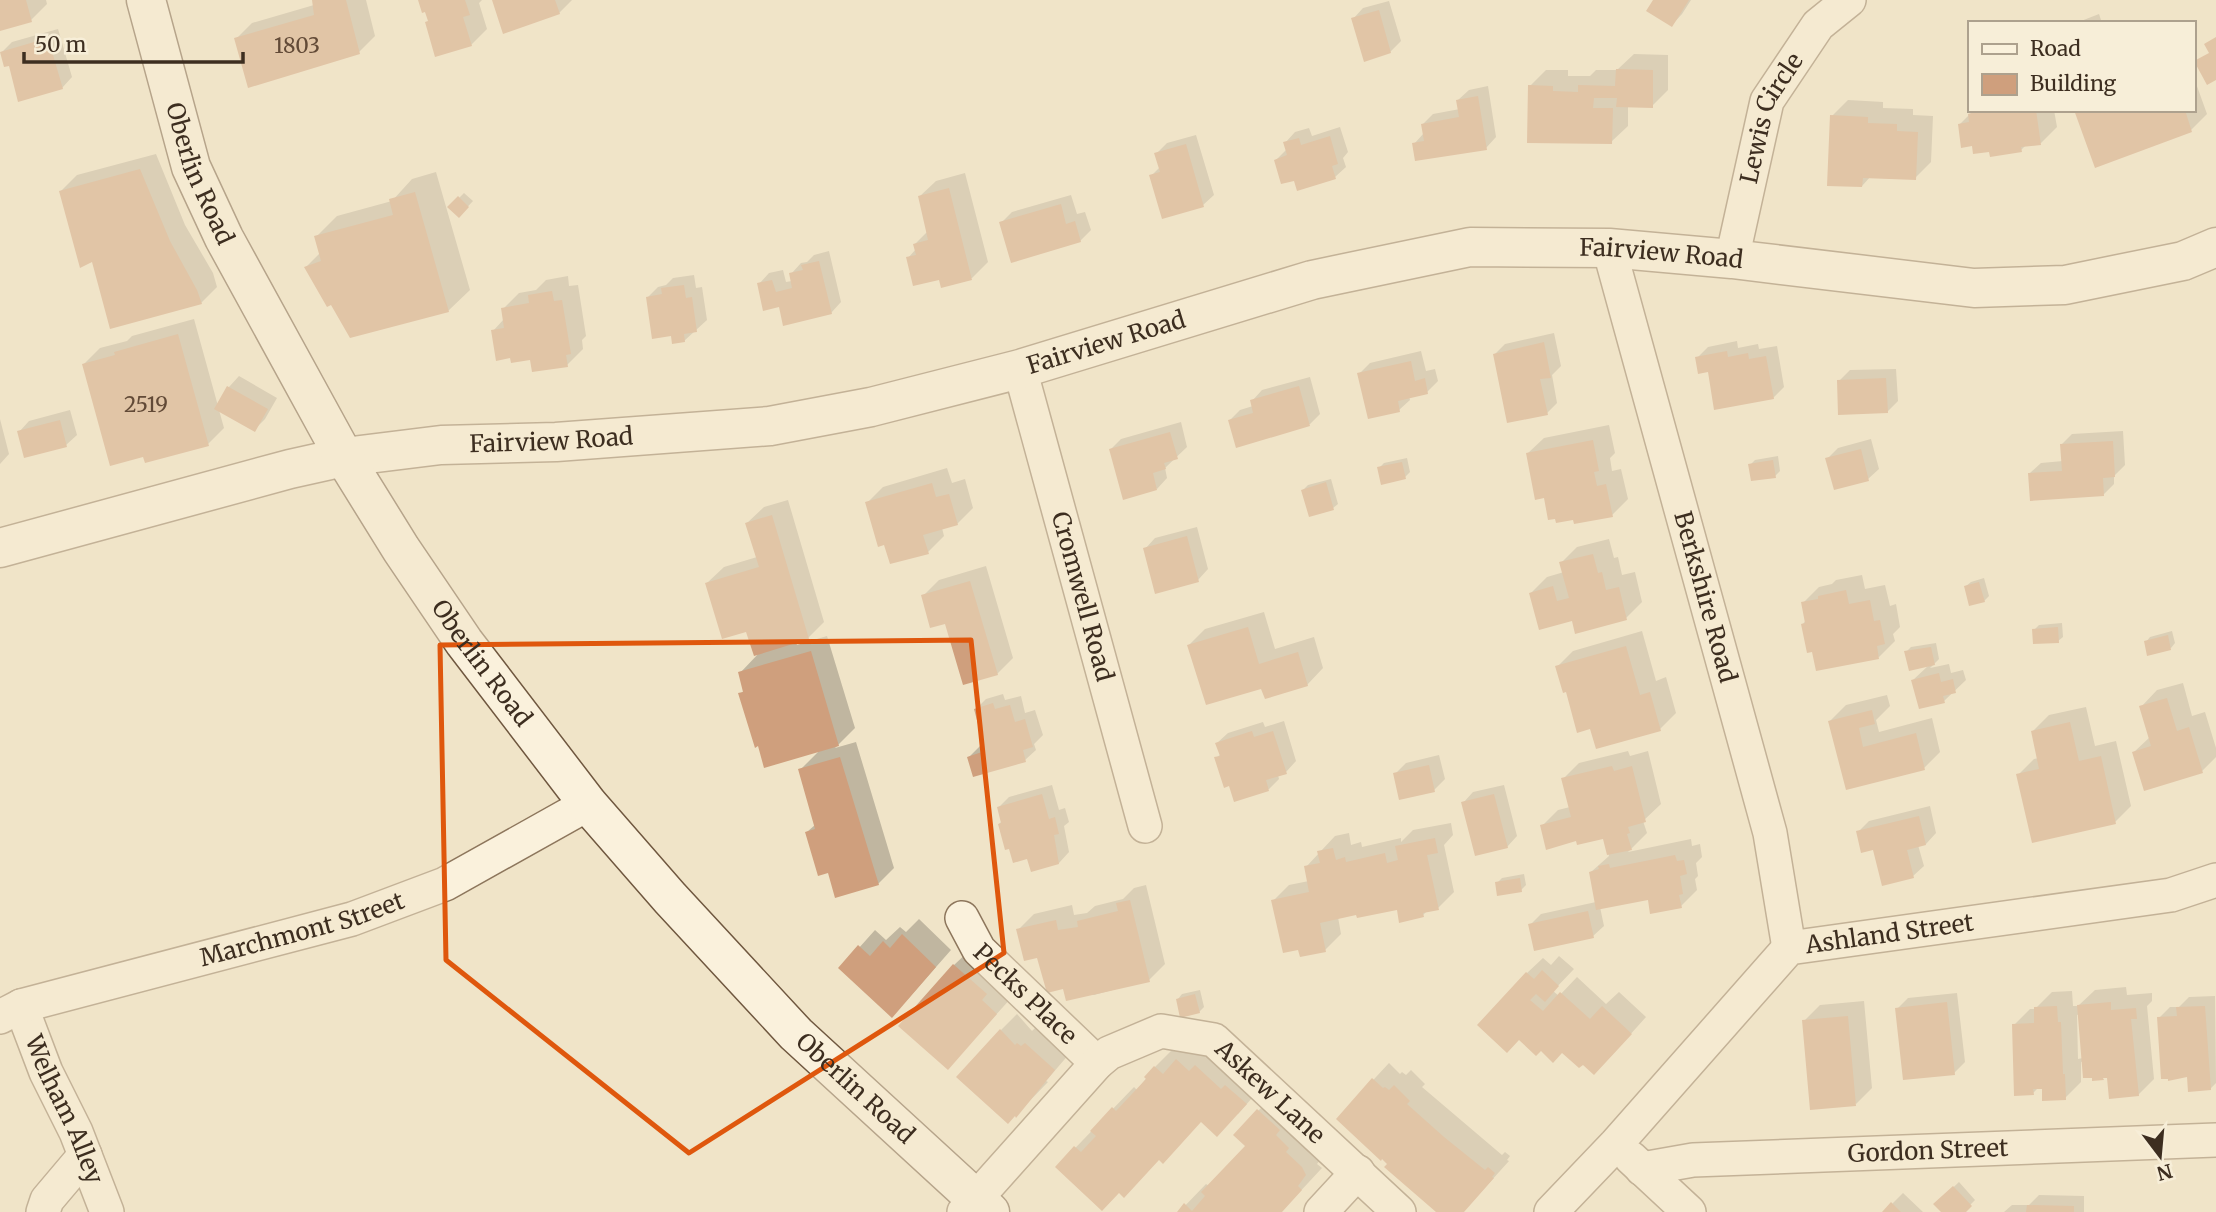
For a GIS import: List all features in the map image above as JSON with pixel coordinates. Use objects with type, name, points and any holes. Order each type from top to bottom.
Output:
[{"type":"street","name":"Oberlin Road","points":[[146,0],[191,167],[224,238],[344,457],[401,549],[464,642],[588,804],[670,898],[796,1034],[976,1208]]},
{"type":"street","name":"Lewis Circle","points":[[1732,259],[1768,102],[1818,25],[1849,0]]},
{"type":"street","name":"Fairview Road","points":[[0,548],[290,469],[344,457],[441,446],[556,442],[770,426],[871,407],[1020,369],[1312,280],[1470,247],[1609,248],[1732,259],[1974,288],[2065,285],[2183,261],[2216,247]]},
{"type":"street","name":"Berkshire Road","points":[[1609,248],[1770,833],[1789,948]]},
{"type":"street","name":"Cromwell Road","points":[[1020,369],[1145,826]]},
{"type":"street","name":"Marchmont Street","points":[[10,1012],[352,919],[445,884],[588,804]]},
{"type":"street","name":"Ashland Street","points":[[1551,1212],[1616,1144],[1789,948],[2171,895],[2216,880]]},
{"type":"street","name":"Pecks Place","points":[[962,918],[979,950],[1097,1063]]},
{"type":"street","name":"Welham Alley","points":[[10,1012],[46,1072],[85,1156],[107,1212]]},
{"type":"street","name":"Askew Lane","points":[[976,1208],[1097,1063],[1109,1053],[1161,1031],[1214,1040],[1399,1212]]},
{"type":"street","name":"Gordon Street","points":[[1642,1169],[1693,1160],[2216,1140]]},
{"type":"street","points":[[1616,1144],[1689,1212]]},
{"type":"street","points":[[43,1212],[47,1200],[85,1156]]},
{"type":"street","points":[[1321,1212],[1357,1172]]},
{"type":"highlighted area","points":[[971,640],[1004,953],[689,1153],[446,960],[440,645]]},
{"type":"building","points":[[0,0],[26,0],[32,22],[0,31]]},
{"type":"building","points":[[312,0],[346,0],[360,54],[248,88],[234,38],[314,15]]},
{"type":"building","points":[[418,0],[465,0],[470,15],[463,17],[472,46],[435,57],[425,22],[428,21]]},
{"type":"building","points":[[492,0],[555,0],[560,14],[503,34]]},
{"type":"building","points":[[1653,0],[1689,0],[1672,27],[1646,11]]},
{"type":"building","points":[[1379,10],[1391,53],[1364,62],[1351,18]]},
{"type":"building","points":[[2216,37],[2216,80],[2207,85],[2195,63],[2209,53],[2204,44]]},
{"type":"building","points":[[48,38],[63,89],[18,102],[9,66],[4,67],[0,52]]},
{"type":"building","points":[[1616,69],[1653,70],[1653,108],[1616,107],[1617,98],[1594,98],[1593,108],[1613,108],[1612,144],[1527,143],[1528,85],[1553,86],[1553,91],[1578,92],[1578,85],[1615,86]]},
{"type":"building","points":[[1478,96],[1487,150],[1415,161],[1412,143],[1424,141],[1421,124],[1459,117],[1456,100]]},
{"type":"building","points":[[2036,112],[2041,145],[2021,147],[2022,152],[1990,157],[1989,152],[1973,154],[1972,146],[1961,148],[1958,124],[1969,122],[1968,114]]},
{"type":"building","points":[[2075,112],[2186,112],[2192,132],[2095,168]]},
{"type":"building","points":[[1830,115],[1868,117],[1868,123],[1897,124],[1897,131],[1918,132],[1916,180],[1863,178],[1862,187],[1827,186]]},
{"type":"building","points":[[1330,136],[1338,164],[1332,166],[1336,179],[1297,191],[1294,181],[1281,184],[1274,160],[1287,155],[1283,142],[1299,138],[1301,145]]},
{"type":"building","points":[[1186,144],[1204,207],[1162,219],[1149,175],[1160,172],[1154,153]]},
{"type":"building","points":[[140,169],[170,241],[202,304],[110,329],[92,262],[80,268],[59,191]]},
{"type":"building","points":[[949,188],[972,280],[941,288],[939,280],[913,286],[906,257],[916,255],[913,244],[928,240],[918,196]]},
{"type":"building","points":[[415,192],[449,312],[350,338],[331,305],[327,307],[304,267],[321,261],[314,236],[393,215],[389,199]]},
{"type":"building","points":[[458,196],[469,207],[459,218],[447,207]]},
{"type":"building","points":[[1061,204],[1066,224],[1075,221],[1081,242],[1011,263],[999,222]]},
{"type":"building","points":[[819,261],[832,314],[783,326],[779,307],[763,311],[757,283],[772,280],[776,292],[792,288],[789,273],[803,270],[801,265]]},
{"type":"building","points":[[684,285],[686,298],[692,297],[697,332],[684,334],[685,342],[672,344],[671,336],[652,339],[646,297],[662,294],[661,288]]},
{"type":"building","points":[[552,291],[554,301],[562,300],[571,354],[566,355],[568,367],[532,372],[530,360],[511,363],[510,358],[496,361],[491,330],[504,328],[501,308],[529,303],[528,295]]},
{"type":"building","points":[[178,334],[209,446],[145,463],[143,457],[110,466],[82,364]]},
{"type":"building","points":[[1544,342],[1551,378],[1540,379],[1548,415],[1507,423],[1493,354]]},
{"type":"building","points":[[1727,351],[1728,357],[1748,353],[1749,359],[1766,356],[1774,399],[1714,410],[1708,372],[1698,374],[1695,357]]},
{"type":"building","points":[[1411,361],[1415,381],[1425,378],[1428,394],[1398,401],[1400,412],[1368,419],[1357,373]]},
{"type":"building","points":[[1886,378],[1888,413],[1838,415],[1837,380]]},
{"type":"building","points":[[227,386],[268,409],[255,432],[214,409]]},
{"type":"building","points":[[1299,386],[1310,426],[1236,448],[1228,420],[1253,413],[1250,400]]},
{"type":"building","points":[[60,420],[67,447],[24,458],[17,431]]},
{"type":"building","points":[[1170,432],[1178,459],[1164,463],[1166,469],[1153,473],[1157,490],[1123,500],[1109,449]]},
{"type":"building","points":[[1593,440],[1599,471],[1594,472],[1597,486],[1606,484],[1613,517],[1574,524],[1573,520],[1556,523],[1555,519],[1548,520],[1544,498],[1535,500],[1526,453]]},
{"type":"building","points":[[2113,441],[2115,477],[2103,478],[2104,496],[2030,501],[2028,473],[2062,471],[2060,444]]},
{"type":"building","points":[[1861,449],[1869,481],[1834,490],[1825,458]]},
{"type":"building","points":[[1773,460],[1776,478],[1751,481],[1748,464]]},
{"type":"building","points":[[1402,462],[1406,479],[1381,485],[1377,467]]},
{"type":"building","points":[[1326,482],[1334,510],[1309,517],[1301,490]]},
{"type":"building","points":[[932,483],[936,497],[949,494],[958,525],[923,535],[929,554],[890,564],[884,545],[878,547],[865,502]]},
{"type":"building","points":[[772,515],[809,639],[754,656],[746,632],[722,639],[705,583],[759,567],[745,523]]},
{"type":"building","points":[[1187,536],[1199,582],[1155,594],[1143,548]]},
{"type":"building","points":[[1593,554],[1598,573],[1602,572],[1606,590],[1619,587],[1627,620],[1575,634],[1572,621],[1539,630],[1529,593],[1553,586],[1557,601],[1569,598],[1559,562]]},
{"type":"building","points":[[970,581],[998,675],[963,685],[945,624],[930,628],[921,595]]},
{"type":"building","points":[[1979,582],[1985,602],[1969,606],[1964,586]]},
{"type":"building","points":[[1846,590],[1849,604],[1870,600],[1874,621],[1880,620],[1885,644],[1877,646],[1879,659],[1816,671],[1812,652],[1807,653],[1801,624],[1805,623],[1801,602]]},
{"type":"building","points":[[1248,627],[1259,664],[1298,652],[1308,686],[1265,699],[1261,689],[1206,705],[1187,645]]},
{"type":"building","points":[[2058,627],[2059,643],[2033,644],[2032,629]]},
{"type":"building","points":[[2168,635],[2171,650],[2147,656],[2144,641]]},
{"type":"building","points":[[1626,646],[1640,695],[1650,692],[1661,731],[1596,749],[1590,729],[1577,733],[1566,692],[1563,693],[1555,666]]},
{"type":"building","points":[[1931,647],[1935,665],[1909,671],[1904,651]]},
{"type":"building","points":[[811,651],[839,746],[764,768],[738,693],[743,692],[738,672]]},
{"type":"building","points":[[1939,673],[1941,682],[1953,679],[1956,693],[1943,696],[1945,703],[1919,709],[1911,680]]},
{"type":"building","points":[[2167,698],[2177,731],[2189,727],[2203,773],[2144,791],[2132,752],[2151,746],[2139,706]]},
{"type":"building","points":[[993,703],[995,709],[1010,705],[1015,722],[1025,719],[1033,747],[1023,750],[1026,762],[973,777],[967,757],[985,751],[974,709]]},
{"type":"building","points":[[1872,710],[1875,724],[1859,728],[1863,747],[1916,733],[1925,770],[1846,790],[1828,721]]},
{"type":"building","points":[[2070,722],[2079,761],[2101,756],[2116,824],[2032,843],[2016,774],[2039,769],[2031,731]]},
{"type":"building","points":[[1252,731],[1254,737],[1273,731],[1287,774],[1266,780],[1269,791],[1234,802],[1229,786],[1224,788],[1214,757],[1220,756],[1215,743]]},
{"type":"building","points":[[840,757],[879,885],[835,898],[828,873],[818,876],[805,832],[815,829],[798,769]]},
{"type":"building","points":[[1429,765],[1435,792],[1399,800],[1393,773]]},
{"type":"building","points":[[1612,766],[1614,771],[1632,766],[1646,822],[1628,827],[1630,833],[1627,834],[1632,850],[1607,855],[1603,839],[1577,845],[1576,841],[1546,850],[1540,825],[1571,817],[1561,778]]},
{"type":"building","points":[[1042,794],[1049,819],[1055,817],[1059,834],[1054,835],[1059,864],[1031,872],[1027,859],[1013,863],[1009,849],[1005,850],[998,824],[1001,823],[997,807]]},
{"type":"building","points":[[1494,794],[1508,848],[1475,856],[1461,802]]},
{"type":"building","points":[[1919,816],[1926,845],[1907,850],[1914,878],[1882,886],[1873,850],[1861,853],[1856,831]]},
{"type":"building","points":[[1435,838],[1438,853],[1427,855],[1439,910],[1399,923],[1397,910],[1320,923],[1326,952],[1300,957],[1298,950],[1283,953],[1271,900],[1309,892],[1304,866],[1320,863],[1317,851],[1333,848],[1336,860],[1345,857],[1346,862],[1385,853],[1387,863],[1398,860],[1395,846]]},
{"type":"building","points":[[1675,855],[1677,861],[1684,860],[1687,874],[1680,876],[1683,894],[1679,895],[1682,908],[1650,914],[1648,900],[1596,910],[1589,872],[1599,869],[1598,866],[1609,864],[1610,868]]},
{"type":"building","points":[[1520,878],[1522,892],[1497,896],[1495,882]]},
{"type":"building","points":[[1130,900],[1150,982],[1066,1001],[1063,989],[1047,993],[1037,958],[1024,961],[1016,929],[1056,920],[1058,930],[1078,927],[1077,921],[1118,911],[1116,903]]},
{"type":"building","points":[[1588,911],[1594,938],[1534,951],[1528,924]]},
{"type":"building","points":[[902,934],[936,967],[892,1018],[838,968],[858,945],[870,956],[883,941],[890,948]]},
{"type":"building","points":[[953,964],[987,994],[982,1000],[997,1014],[948,1070],[898,1026]]},
{"type":"building","points":[[1542,970],[1559,986],[1545,1002],[1536,994],[1530,1000],[1543,1011],[1560,992],[1590,1019],[1602,1006],[1632,1034],[1594,1075],[1583,1065],[1579,1068],[1562,1053],[1553,1063],[1541,1051],[1536,1056],[1519,1040],[1507,1053],[1477,1025],[1526,972],[1534,979]]},
{"type":"building","points":[[1195,994],[1200,1013],[1180,1018],[1176,999]]},
{"type":"building","points":[[1947,1002],[1955,1075],[1903,1080],[1895,1008]]},
{"type":"building","points":[[2111,1002],[2111,1010],[2136,1008],[2137,1019],[2131,1019],[2139,1096],[2109,1099],[2107,1078],[2092,1081],[2092,1078],[2083,1078],[2077,1005]]},
{"type":"building","points":[[2057,1006],[2058,1022],[2061,1022],[2066,1100],[2042,1101],[2042,1089],[2033,1089],[2034,1095],[2014,1096],[2012,1024],[2034,1023],[2034,1007]]},
{"type":"building","points":[[2205,1006],[2211,1090],[2188,1092],[2187,1077],[2168,1081],[2161,1079],[2157,1017],[2177,1016],[2176,1007]]},
{"type":"building","points":[[1848,1016],[1856,1106],[1810,1110],[1802,1020]]},
{"type":"building","points":[[1000,1029],[1015,1045],[1017,1043],[1021,1046],[1025,1043],[1055,1070],[1008,1124],[956,1077]]},
{"type":"building","points":[[1176,1059],[1189,1071],[1195,1065],[1221,1089],[1225,1085],[1247,1104],[1217,1137],[1201,1122],[1163,1164],[1159,1160],[1124,1198],[1119,1193],[1102,1211],[1055,1167],[1074,1146],[1081,1152],[1096,1136],[1090,1131],[1112,1107],[1116,1111],[1146,1079],[1144,1077],[1154,1066],[1163,1074]]},
{"type":"building","points":[[1372,1078],[1389,1090],[1394,1085],[1410,1101],[1407,1104],[1444,1137],[1485,1170],[1488,1167],[1495,1173],[1492,1177],[1494,1178],[1464,1212],[1436,1212],[1384,1167],[1387,1164],[1382,1159],[1381,1161],[1336,1119]]},
{"type":"building","points":[[1257,1109],[1280,1130],[1276,1135],[1289,1148],[1286,1152],[1302,1167],[1306,1175],[1298,1186],[1302,1190],[1282,1212],[1177,1212],[1184,1203],[1192,1211],[1205,1196],[1201,1192],[1245,1146],[1233,1135]]},
{"type":"building","points":[[1953,1186],[1972,1206],[1966,1212],[1941,1212],[1933,1204]]},
{"type":"building","points":[[1891,1202],[1901,1212],[1882,1212]]},
{"type":"building","points":[[2027,1205],[2074,1206],[2074,1212],[2026,1212]]}]
